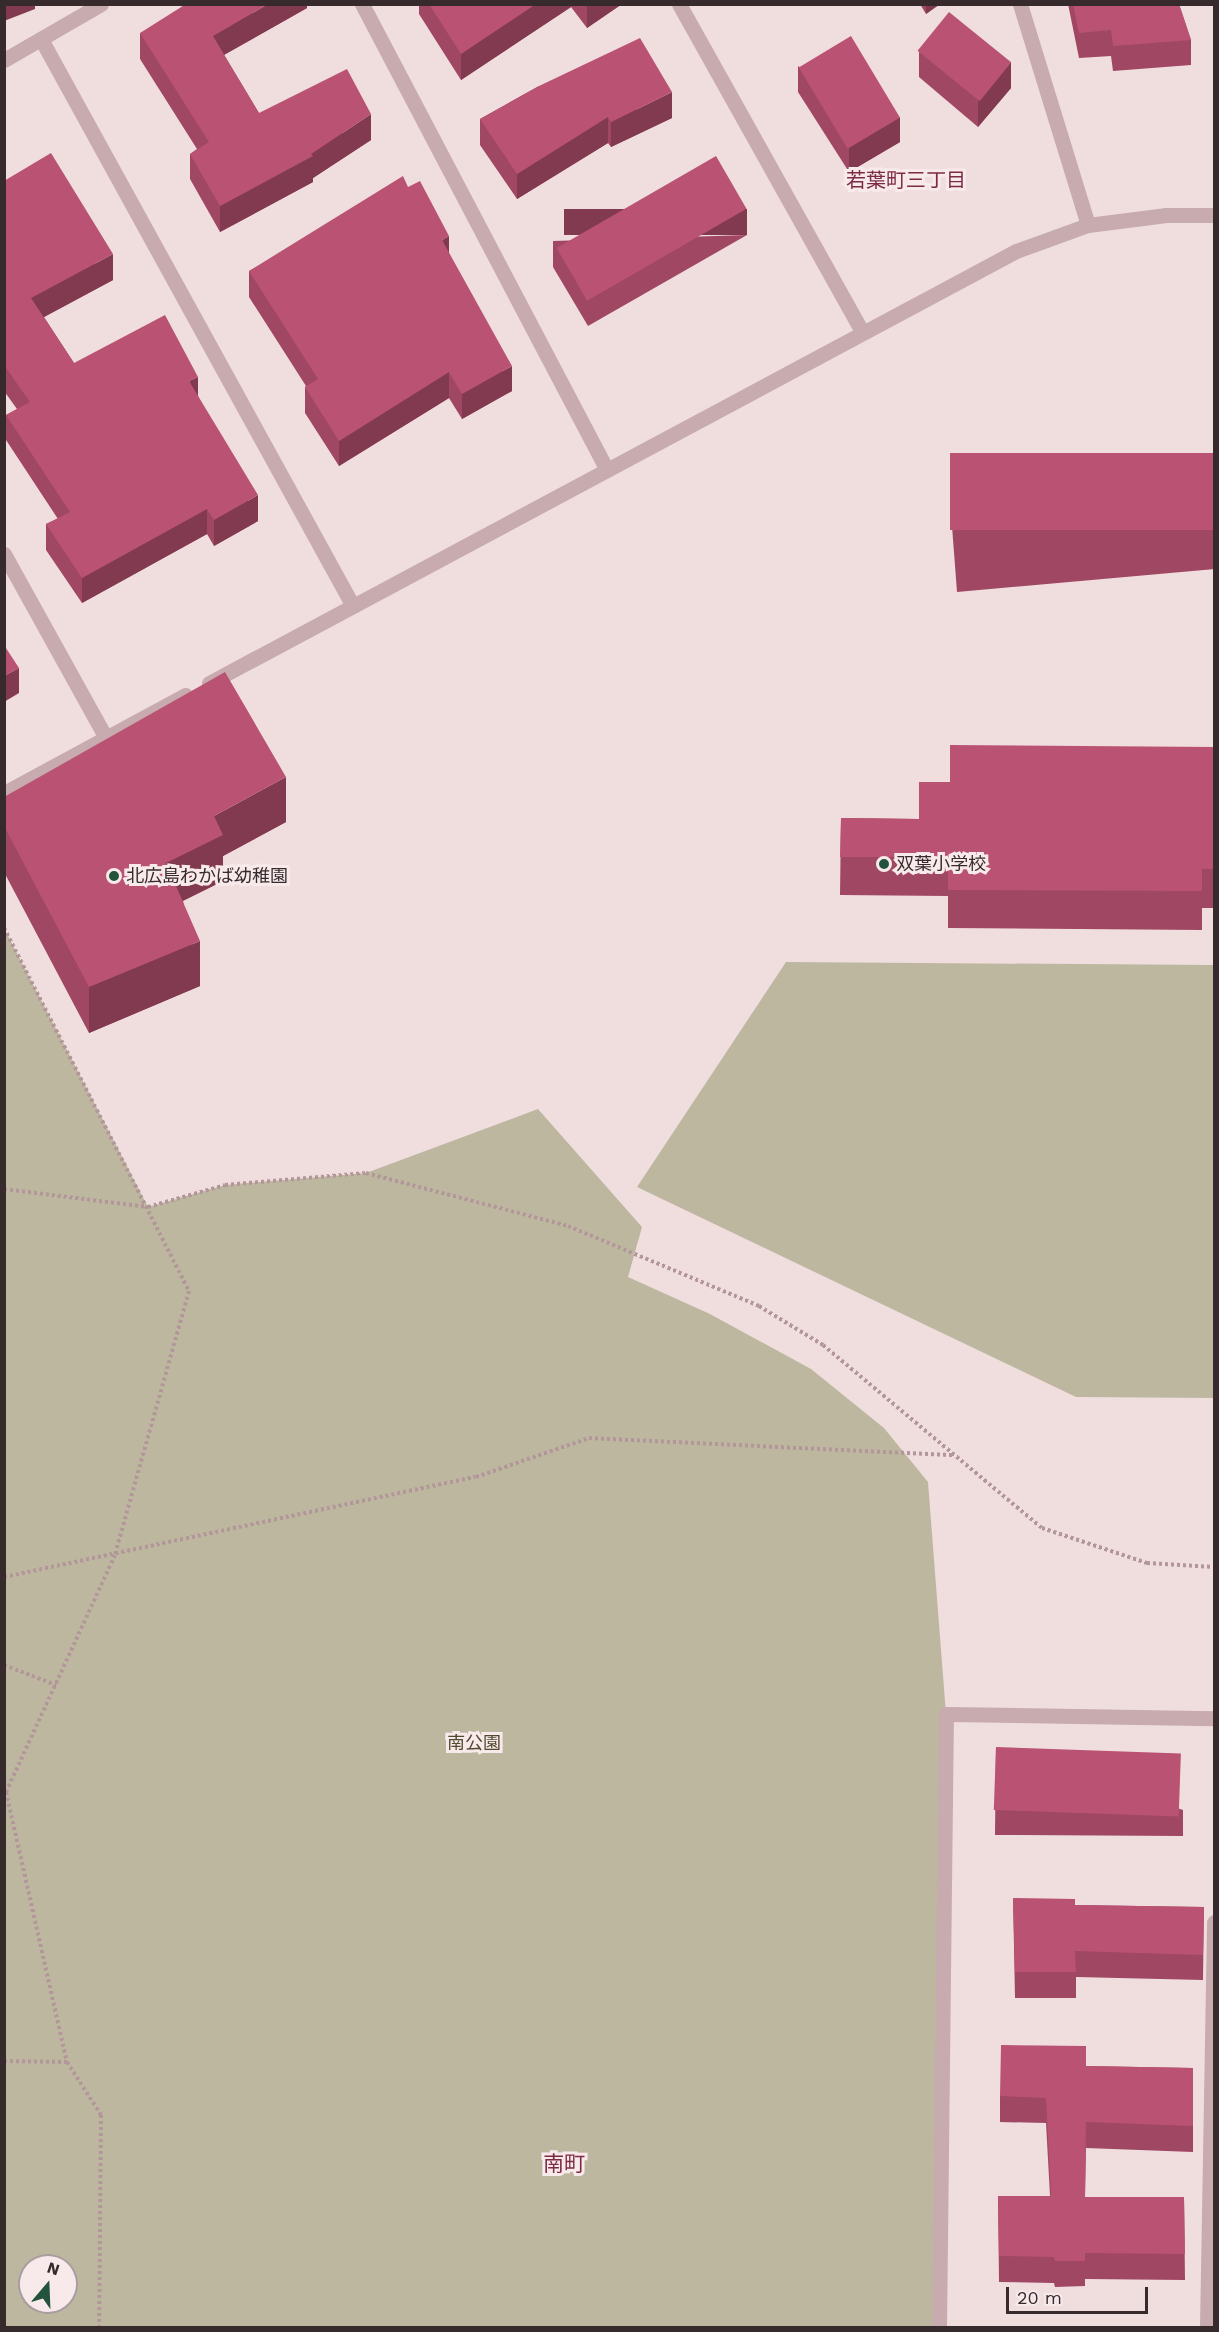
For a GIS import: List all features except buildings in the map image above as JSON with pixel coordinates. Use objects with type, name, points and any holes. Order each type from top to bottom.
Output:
[{"type":"street","points":[[4,60],[101,4]]},
{"type":"street","points":[[362,4],[607,470]]},
{"type":"street","points":[[679,4],[862,331]]},
{"type":"street","points":[[1020,4],[1088,225]]},
{"type":"street","points":[[41,39],[353,606]]},
{"type":"street","points":[[4,793],[862,331],[1016,251],[1088,225],[1166,215],[1215,214]]},
{"type":"street","points":[[4,554],[106,738]]},
{"type":"street","points":[[939,2328],[946,1714],[1215,1719]]},
{"type":"street","points":[[1207,2328],[1215,1922]]},
{"type":"path","points":[[4,928],[148,1207],[189,1292],[115,1555],[6,1792],[67,2062],[101,2115],[99,2328]]},
{"type":"path","points":[[4,1189],[148,1207],[225,1185],[366,1173],[568,1226],[759,1306],[814,1339],[1042,1528],[1147,1563],[1215,1567]]},
{"type":"path","points":[[4,1577],[476,1477],[590,1438],[956,1455]]},
{"type":"path","points":[[4,1665],[56,1685]]},
{"type":"path","points":[[4,2061],[67,2062]]},
{"type":"green space","name":"南公園","points":[[4,928],[148,1207],[225,1185],[366,1173],[538,1109],[642,1227],[628,1277],[710,1314],[811,1369],[884,1428],[928,1482],[946,1714],[939,2327],[5,2327]]},
{"type":"green space","points":[[786,962],[1214,965],[1214,1398],[1076,1397],[637,1187]]},
{"type":"place","name":"双葉小学校","points":[[884,864]]},
{"type":"place","name":"北広島わかば幼稚園","points":[[114,876]]},
{"type":"district","name":"若葉町三丁目","points":[[906,180]]},
{"type":"district","name":"南町","points":[[564,2164]]}]
